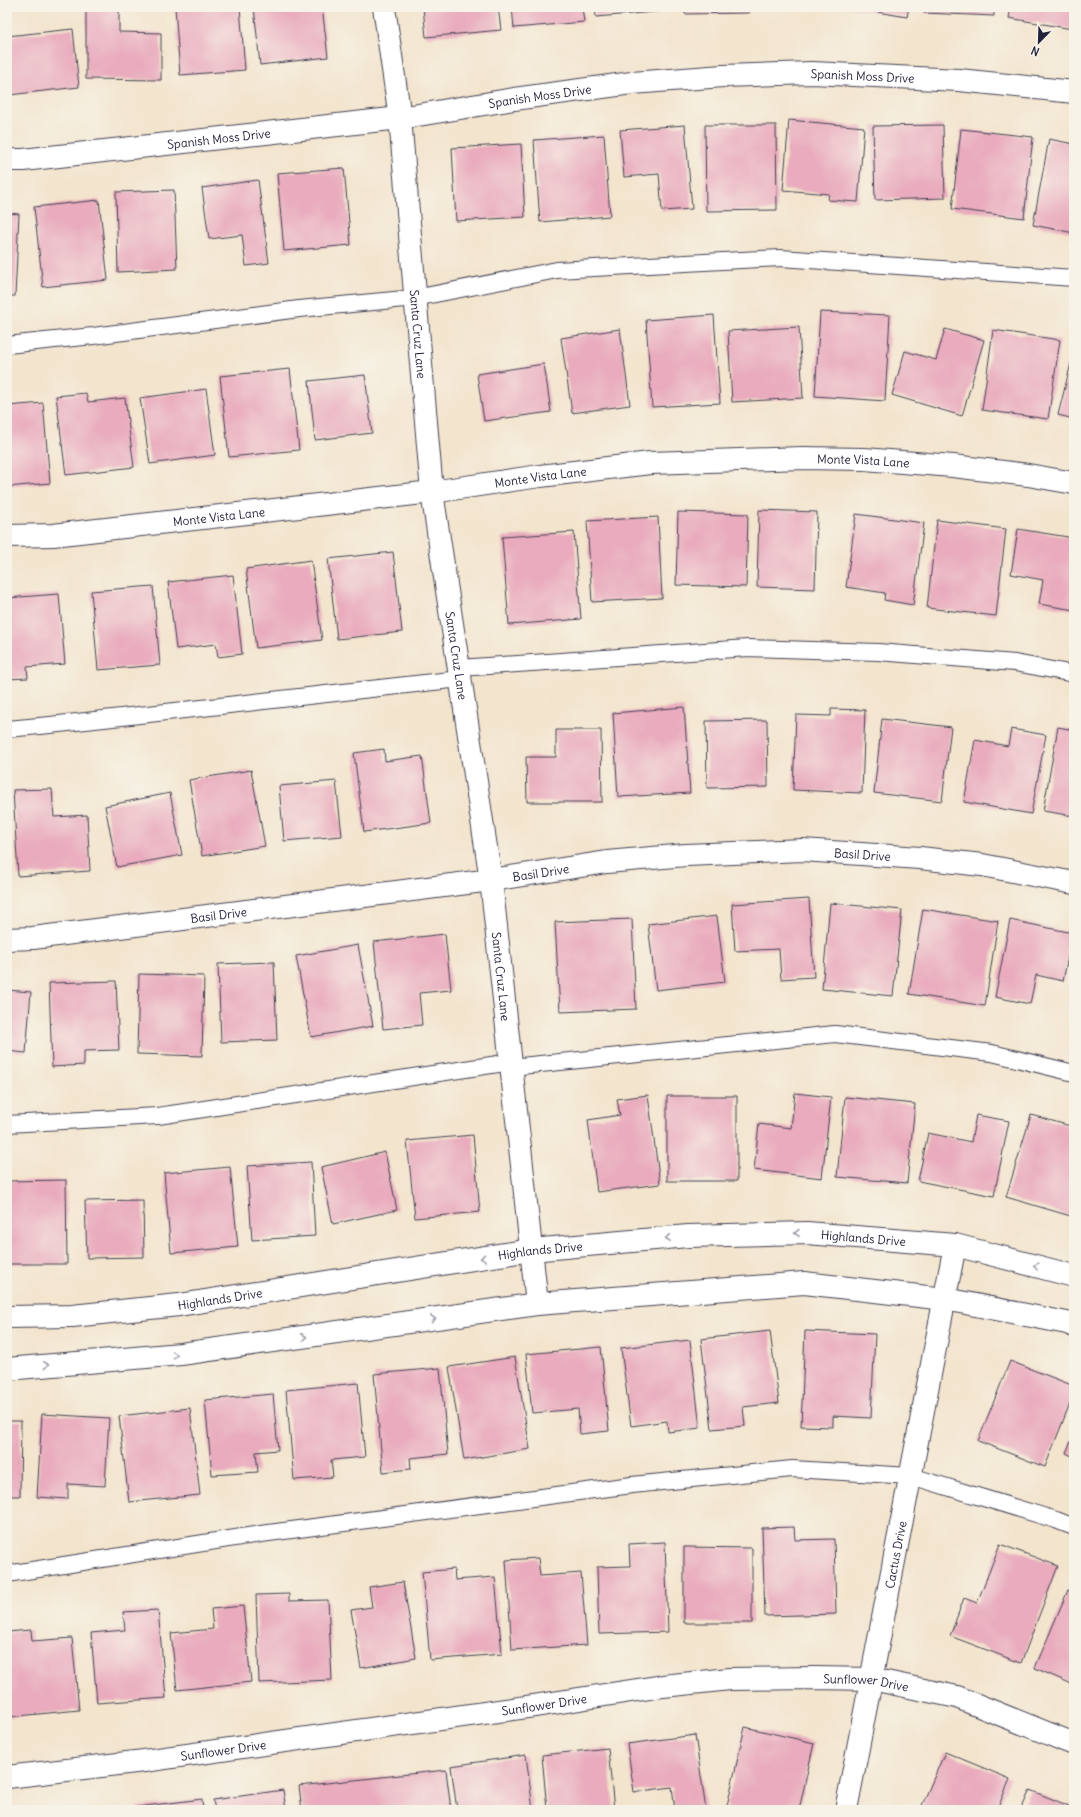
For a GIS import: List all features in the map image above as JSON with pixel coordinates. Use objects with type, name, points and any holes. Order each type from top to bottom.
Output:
[{"type":"street","name":"Santa Cruz Lane","points":[[384,7],[400,118],[432,492],[491,880],[537,1304]]},
{"type":"street","name":"Spanish Moss Drive","points":[[7,160],[23,160],[400,118],[514,98],[632,83],[738,76],[812,73],[952,79],[1074,92]]},
{"type":"street","name":"Monte Vista Lane","points":[[7,536],[53,535],[432,492],[540,476],[650,463],[802,458],[864,459],[1028,474],[1074,483]]},
{"type":"street","name":"Basil Drive","points":[[7,939],[33,938],[491,880],[607,862],[686,855],[802,850],[920,858],[982,865],[1074,883]]},
{"type":"street","name":"Highlands Drive","points":[[7,1317],[72,1316],[179,1305],[531,1250],[688,1236],[807,1233],[955,1245],[1074,1276]]},
{"type":"street","name":"Cactus Drive","points":[[846,1810],[955,1245]]},
{"type":"street","points":[[7,1369],[181,1354],[537,1304],[804,1283],[945,1299],[1067,1323],[1074,1326]]},
{"type":"street","name":"Sunflower Drive","points":[[7,1777],[144,1761],[534,1706],[663,1686],[730,1679],[872,1679],[957,1697],[1074,1744]]},
{"type":"lane","points":[[7,345],[93,336],[299,309],[415,298],[558,270],[780,258],[1074,278]]},
{"type":"lane","points":[[7,729],[50,726],[460,674],[748,648],[878,652],[1015,663],[1074,674]]},
{"type":"lane","points":[[7,1124],[158,1116],[511,1065],[835,1034],[992,1053],[1074,1073]]},
{"type":"lane","points":[[7,1574],[261,1534],[632,1485],[792,1469],[911,1476],[1056,1520],[1074,1527]]},
{"type":"building","points":[[86,7],[119,7],[119,32],[161,33],[161,80],[86,79]]},
{"type":"building","points":[[175,7],[240,7],[245,70],[180,75]]},
{"type":"building","points":[[254,7],[322,7],[328,57],[260,65]]},
{"type":"building","points":[[423,7],[498,7],[501,30],[426,37]]},
{"type":"building","points":[[512,7],[582,7],[584,22],[514,28]]},
{"type":"building","points":[[595,7],[666,7],[666,11],[596,17]]},
{"type":"building","points":[[685,7],[749,7],[749,13],[685,14]]},
{"type":"building","points":[[847,7],[909,7],[907,17]]},
{"type":"building","points":[[924,7],[994,7],[994,16],[924,13]]},
{"type":"building","points":[[1011,7],[1074,7],[1072,29],[1009,18]]},
{"type":"building","points":[[73,29],[79,87],[9,95],[7,75],[7,36]]},
{"type":"building","points":[[789,120],[864,127],[858,202],[828,200],[829,194],[783,190]]},
{"type":"building","points":[[685,125],[692,209],[662,211],[659,174],[624,177],[620,130]]},
{"type":"building","points":[[705,125],[776,125],[777,210],[706,211]]},
{"type":"building","points":[[943,125],[945,198],[875,200],[873,126]]},
{"type":"building","points":[[961,129],[1033,137],[1024,218],[952,209]]},
{"type":"building","points":[[604,135],[610,216],[540,222],[534,140]]},
{"type":"building","points":[[1049,139],[1074,144],[1074,233],[1033,225]]},
{"type":"building","points":[[521,144],[525,217],[456,221],[452,148]]},
{"type":"building","points":[[344,168],[351,245],[284,251],[277,173]]},
{"type":"building","points":[[258,180],[269,263],[246,266],[242,235],[209,239],[202,188]]},
{"type":"building","points":[[174,190],[177,269],[118,272],[116,192]]},
{"type":"building","points":[[99,200],[108,280],[43,287],[34,207]]},
{"type":"building","points":[[7,213],[19,214],[15,296],[7,296]]},
{"type":"building","points":[[820,312],[890,315],[885,401],[815,396]]},
{"type":"building","points":[[714,315],[720,403],[652,407],[646,320]]},
{"type":"building","points":[[799,327],[803,398],[732,402],[728,331]]},
{"type":"building","points":[[620,329],[630,405],[572,413],[561,338]]},
{"type":"building","points":[[945,329],[984,340],[962,416],[892,395],[905,351],[936,360]]},
{"type":"building","points":[[993,330],[1060,340],[1048,419],[982,410]]},
{"type":"building","points":[[1074,351],[1074,419],[1058,415]]},
{"type":"building","points":[[544,364],[551,412],[484,421],[477,374]]},
{"type":"building","points":[[290,369],[299,450],[229,457],[220,376]]},
{"type":"building","points":[[365,375],[372,433],[315,440],[309,381]]},
{"type":"building","points":[[206,389],[215,455],[150,464],[140,398]]},
{"type":"building","points":[[86,393],[88,402],[125,398],[134,467],[66,475],[56,396]]},
{"type":"building","points":[[43,403],[50,483],[7,487],[7,406]]},
{"type":"building","points":[[759,510],[817,512],[815,589],[757,587]]},
{"type":"building","points":[[678,512],[748,514],[746,587],[676,585]]},
{"type":"building","points":[[856,514],[924,523],[913,605],[884,600],[885,593],[846,587]]},
{"type":"building","points":[[658,517],[662,598],[592,602],[587,521]]},
{"type":"building","points":[[937,520],[1006,529],[996,616],[927,608]]},
{"type":"building","points":[[1018,529],[1074,538],[1074,610],[1039,604],[1043,580],[1011,574]]},
{"type":"building","points":[[574,532],[581,619],[509,625],[502,537]]},
{"type":"building","points":[[393,552],[402,632],[337,639],[328,559]]},
{"type":"building","points":[[311,560],[322,640],[256,648],[246,569]]},
{"type":"building","points":[[233,575],[242,654],[218,657],[216,644],[176,649],[168,582]]},
{"type":"building","points":[[153,586],[160,665],[98,670],[91,591]]},
{"type":"building","points":[[59,594],[65,664],[27,667],[28,678],[7,679],[7,598]]},
{"type":"building","points":[[684,707],[690,793],[618,797],[613,713]]},
{"type":"building","points":[[831,709],[865,710],[862,793],[793,790],[796,715],[831,716]]},
{"type":"building","points":[[882,719],[951,727],[942,801],[874,793]]},
{"type":"building","points":[[767,720],[768,787],[707,788],[706,721]]},
{"type":"building","points":[[1058,727],[1074,730],[1074,816],[1043,811]]},
{"type":"building","points":[[1011,729],[1046,735],[1031,814],[964,802],[975,740],[1008,746]]},
{"type":"building","points":[[556,730],[601,730],[602,802],[527,802],[526,757],[556,757]]},
{"type":"building","points":[[384,749],[385,761],[422,756],[431,823],[364,832],[354,753]]},
{"type":"building","points":[[251,770],[265,846],[202,856],[189,780]]},
{"type":"building","points":[[336,781],[342,836],[284,841],[279,786]]},
{"type":"building","points":[[52,789],[54,817],[87,815],[90,871],[18,876],[13,790]]},
{"type":"building","points":[[170,793],[182,855],[117,867],[105,806]]},
{"type":"building","points":[[809,899],[814,977],[781,979],[779,949],[735,951],[732,904]]},
{"type":"building","points":[[830,903],[902,910],[893,996],[822,989]]},
{"type":"building","points":[[923,909],[998,921],[985,1006],[909,994]]},
{"type":"building","points":[[717,916],[725,982],[656,990],[648,924]]},
{"type":"building","points":[[632,919],[636,1009],[560,1012],[555,922]]},
{"type":"building","points":[[1010,920],[1073,933],[1063,981],[1036,975],[1030,1004],[995,997]]},
{"type":"building","points":[[445,934],[451,990],[419,993],[422,1025],[383,1029],[374,942]]},
{"type":"building","points":[[358,945],[373,1026],[311,1037],[296,956]]},
{"type":"building","points":[[274,962],[277,1040],[221,1042],[218,964]]},
{"type":"building","points":[[139,974],[204,976],[202,1056],[137,1054]]},
{"type":"building","points":[[116,981],[119,1050],[84,1051],[84,1065],[52,1067],[49,983]]},
{"type":"building","points":[[7,990],[31,992],[26,1053],[7,1051]]},
{"type":"building","points":[[795,1093],[831,1097],[822,1178],[754,1170],[759,1124],[791,1128]]},
{"type":"building","points":[[648,1095],[660,1184],[597,1192],[588,1120],[620,1115],[617,1099]]},
{"type":"building","points":[[667,1096],[737,1096],[737,1181],[667,1181]]},
{"type":"building","points":[[845,1097],[915,1104],[907,1183],[837,1177]]},
{"type":"building","points":[[976,1115],[1009,1121],[994,1196],[918,1181],[928,1133],[971,1142]]},
{"type":"building","points":[[1031,1115],[1074,1127],[1074,1217],[1006,1197]]},
{"type":"building","points":[[473,1135],[480,1212],[415,1218],[407,1141]]},
{"type":"building","points":[[385,1152],[397,1210],[333,1224],[321,1167]]},
{"type":"building","points":[[311,1162],[315,1236],[252,1240],[247,1166]]},
{"type":"building","points":[[230,1167],[238,1247],[171,1253],[164,1173]]},
{"type":"building","points":[[66,1180],[67,1264],[7,1264],[7,1181]]},
{"type":"building","points":[[143,1200],[144,1257],[87,1258],[85,1201]]},
{"type":"building","points":[[770,1331],[779,1403],[743,1407],[745,1426],[712,1429],[701,1339]]},
{"type":"building","points":[[805,1331],[875,1334],[871,1418],[833,1416],[833,1427],[801,1426]]},
{"type":"building","points":[[690,1340],[700,1428],[668,1432],[667,1421],[631,1426],[621,1348]]},
{"type":"building","points":[[601,1347],[609,1431],[580,1434],[578,1409],[532,1413],[526,1354]]},
{"type":"building","points":[[515,1357],[530,1449],[464,1460],[449,1367]]},
{"type":"building","points":[[1010,1361],[1074,1386],[1074,1393],[1045,1467],[978,1441]]},
{"type":"building","points":[[440,1368],[448,1454],[410,1458],[411,1469],[383,1472],[374,1374]]},
{"type":"building","points":[[358,1383],[365,1457],[331,1460],[333,1477],[294,1480],[286,1390]]},
{"type":"building","points":[[273,1394],[278,1450],[256,1452],[258,1472],[212,1475],[205,1400]]},
{"type":"building","points":[[190,1408],[200,1495],[129,1502],[119,1416]]},
{"type":"building","points":[[42,1414],[109,1418],[105,1486],[68,1484],[68,1499],[37,1497]]},
{"type":"building","points":[[7,1421],[21,1421],[20,1496],[7,1496]]},
{"type":"building","points":[[1074,1434],[1074,1457],[1066,1453]]},
{"type":"building","points":[[794,1527],[795,1540],[834,1539],[836,1614],[765,1616],[762,1528]]},
{"type":"building","points":[[665,1542],[668,1632],[599,1634],[597,1567],[630,1566],[629,1544]]},
{"type":"building","points":[[1000,1544],[1058,1566],[1021,1663],[950,1636],[964,1598],[977,1603]]},
{"type":"building","points":[[684,1547],[752,1548],[752,1623],[684,1623]]},
{"type":"building","points":[[538,1558],[540,1576],[581,1573],[587,1645],[512,1650],[506,1560]]},
{"type":"building","points":[[454,1569],[455,1580],[495,1577],[502,1654],[430,1660],[422,1572]]},
{"type":"building","points":[[403,1582],[416,1658],[361,1668],[351,1610],[372,1607],[369,1587]]},
{"type":"building","points":[[1068,1590],[1074,1592],[1074,1685],[1035,1668]]},
{"type":"building","points":[[289,1594],[289,1601],[328,1600],[332,1680],[259,1683],[256,1595]]},
{"type":"building","points":[[243,1606],[251,1682],[177,1690],[171,1633],[213,1629],[211,1609]]},
{"type":"building","points":[[158,1610],[166,1698],[97,1703],[91,1633],[125,1630],[123,1612]]},
{"type":"building","points":[[31,1630],[32,1641],[72,1638],[79,1710],[8,1717],[7,1632]]},
{"type":"building","points":[[745,1727],[814,1743],[799,1810],[726,1810]]},
{"type":"building","points":[[695,1735],[706,1810],[675,1810],[672,1787],[634,1792],[627,1744]]},
{"type":"building","points":[[608,1748],[614,1810],[547,1810],[542,1755]]},
{"type":"building","points":[[945,1752],[1010,1779],[997,1810],[920,1810]]},
{"type":"building","points":[[526,1755],[533,1810],[457,1810],[451,1766]]},
{"type":"building","points":[[446,1770],[451,1810],[302,1810],[299,1786]]},
{"type":"building","points":[[283,1790],[286,1810],[215,1810],[213,1800]]},
{"type":"building","points":[[1030,1790],[1074,1808],[1074,1810],[1021,1810]]},
{"type":"building","points":[[202,1799],[203,1810],[138,1810],[137,1807]]}]
